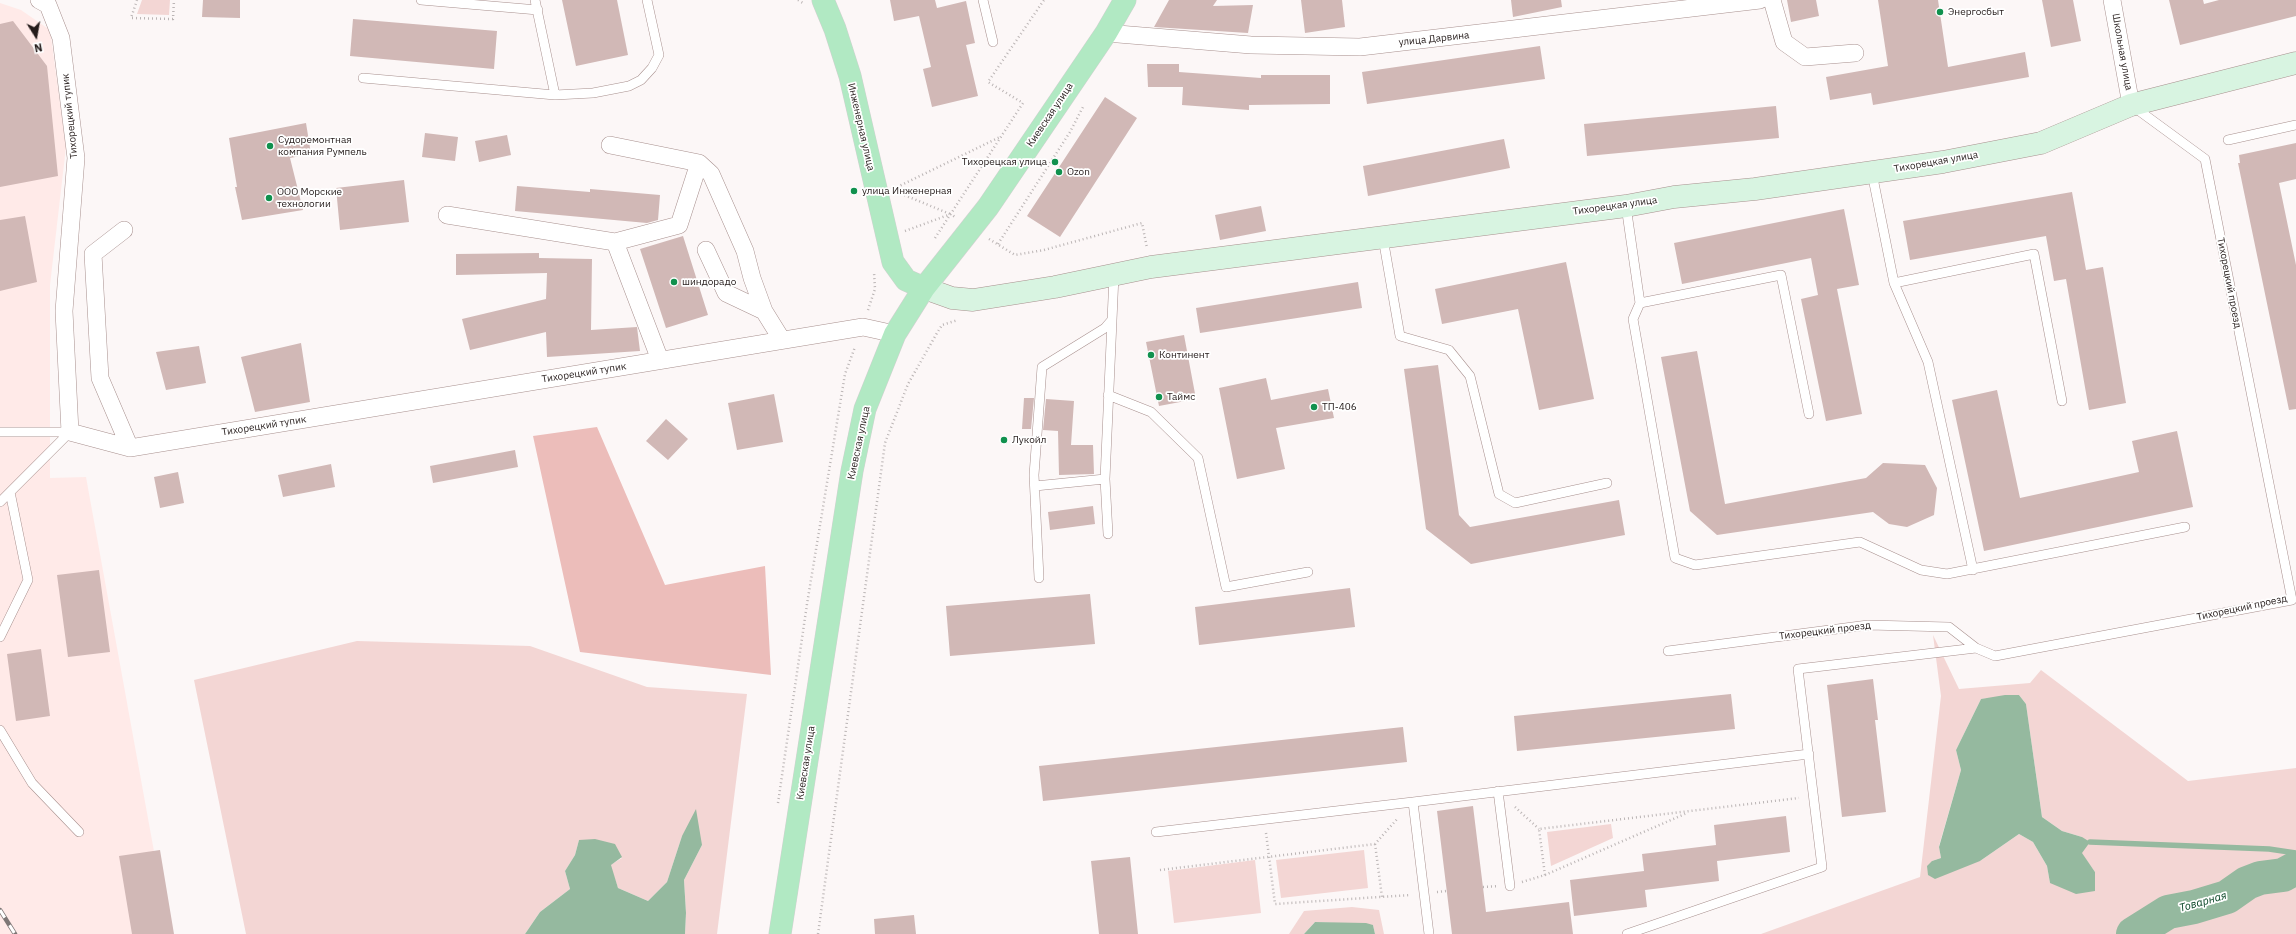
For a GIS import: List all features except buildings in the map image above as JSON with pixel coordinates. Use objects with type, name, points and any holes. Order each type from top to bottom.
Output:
[{"type":"main road","name":"Инженерная улица","points":[[822,0],[835,29],[850,76],[893,262],[906,280],[924,288]]},
{"type":"main road","name":"Киевская улица","points":[[780,934],[852,472],[865,409],[895,334],[924,288],[972,228],[1106,33],[1125,0]]},
{"type":"street","name":"Тихорецкий тупик","points":[[39,0],[48,5],[61,38],[76,158],[64,311],[70,432],[130,448],[863,327],[895,334]]},
{"type":"street","name":"улица Дарвина","points":[[1106,33],[1251,45],[1360,46],[1476,35],[1760,0]]},
{"type":"street","points":[[1772,0],[1784,42],[1805,56],[1855,53]]},
{"type":"street","name":"Школьная улица","points":[[2112,0],[2131,104]]},
{"type":"street","name":"Тихорецкая улица","points":[[924,288],[952,298],[973,300],[1055,287],[1151,267],[1626,206],[1674,197],[1755,189],[1872,173],[2041,143],[2131,104],[2296,63]]},
{"type":"street","points":[[610,145],[699,163],[711,174],[745,251],[752,278],[764,310],[782,340]]},
{"type":"street","points":[[447,215],[615,242],[679,225],[699,163]]},
{"type":"street","points":[[124,230],[93,254],[100,378],[130,448]]},
{"type":"street","points":[[615,242],[660,360]]},
{"type":"street","points":[[706,250],[726,293],[764,310]]},
{"type":"lane","points":[[421,0],[538,10]]},
{"type":"lane","points":[[535,0],[555,95]]},
{"type":"lane","points":[[363,78],[555,95],[593,93],[629,86],[641,80],[652,68],[659,55],[647,0]]},
{"type":"lane","points":[[983,0],[993,42]]},
{"type":"lane","name":"Тихорецкий проезд","points":[[1668,651],[1868,625],[1948,627],[1976,648],[1995,656],[2292,600],[2205,159],[2131,104]]},
{"type":"lane","points":[[2228,140],[2296,125]]},
{"type":"lane","points":[[1872,173],[1894,283],[1928,362],[1973,570]]},
{"type":"lane","points":[[1626,206],[1640,303],[1633,319],[1676,558],[1695,565],[1860,542],[1921,570],[1947,574],[2185,527]]},
{"type":"lane","points":[[1383,238],[1400,336],[1449,350],[1470,376],[1499,494],[1515,503],[1607,483]]},
{"type":"lane","points":[[1894,283],[2034,254],[2062,401]]},
{"type":"lane","points":[[1108,534],[1105,480],[1114,274]]},
{"type":"lane","points":[[1640,303],[1781,275],[1810,414]]},
{"type":"lane","points":[[1039,578],[1035,486],[1042,367],[1105,328],[1111,321]]},
{"type":"lane","points":[[1108,395],[1151,412],[1198,458],[1226,587],[1308,572]]},
{"type":"lane","points":[[0,432],[70,432]]},
{"type":"lane","points":[[0,502],[70,432]]},
{"type":"lane","points":[[1035,486],[1105,480]]},
{"type":"lane","points":[[0,637],[28,580],[10,492]]},
{"type":"lane","points":[[1627,934],[1822,867],[1798,669],[1976,648]]},
{"type":"lane","points":[[0,730],[32,783],[79,832]]},
{"type":"lane","points":[[1156,832],[1809,754]]},
{"type":"lane","points":[[1498,791],[1510,886]]},
{"type":"lane","points":[[1413,802],[1429,934]]},
{"type":"path","points":[[137,0],[131,18],[174,19],[174,0]]},
{"type":"path","points":[[934,240],[1023,103],[988,82],[1044,0]]},
{"type":"path","points":[[998,244],[1070,132],[1086,100]]},
{"type":"path","points":[[1002,137],[891,190],[951,214],[1015,255],[1044,250],[1142,223],[1151,267]]},
{"type":"path","points":[[900,232],[951,214]]},
{"type":"path","points":[[777,808],[807,604],[844,374],[863,327],[874,289],[874,268]]},
{"type":"path","points":[[818,934],[885,443],[908,384],[936,333],[942,325],[962,318]]},
{"type":"path","points":[[1498,791],[1539,829],[1545,875]]},
{"type":"path","points":[[1539,829],[1814,796]]},
{"type":"path","points":[[1160,870],[1375,844],[1413,802]]},
{"type":"path","points":[[1483,887],[1510,886],[1545,875],[1691,811]]},
{"type":"path","points":[[1265,820],[1275,904],[1424,894]]},
{"type":"path","points":[[1375,844],[1382,898]]},
{"type":"shaded area","points":[[142,0],[170,0],[169,15],[137,14]]},
{"type":"shaded area","points":[[0,3],[21,10],[50,30],[66,147],[50,285],[50,478],[86,477],[169,934],[0,934]]},
{"type":"shaded area","points":[[597,427],[665,585],[765,566],[771,675],[580,652],[533,436]]},
{"type":"shaded area","points":[[1933,635],[1959,689],[2030,683],[2041,670],[2188,781],[2296,768],[2296,934],[1761,934],[1920,877],[1941,696]],"holes":[[[2019,695],[2026,704],[2042,817],[2062,831],[2082,837],[2081,853],[2095,872],[2050,883],[2047,866],[2033,842],[2019,834],[1980,861],[1932,861],[1941,858],[1939,846],[1961,770],[1956,750],[1981,699]]]},
{"type":"shaded area","points":[[357,641],[530,646],[647,687],[747,694],[717,934],[685,934],[686,913],[684,880],[702,845],[682,836],[667,882],[648,901],[618,888],[610,865],[622,858],[579,840],[575,855],[565,871],[570,889],[540,912],[525,934],[246,934],[194,680]]},
{"type":"shaded area","points":[[2005,695],[2019,695],[2026,704],[2042,817],[2062,831],[2082,837],[2090,842],[2082,853],[2095,872],[2095,891],[2076,894],[2050,883],[2047,866],[2033,842],[2019,834],[1980,861],[1935,879],[1928,875],[1927,866],[1932,861],[1941,858],[1939,847],[1961,770],[1956,750],[1981,699]]},
{"type":"shaded area","points":[[696,809],[702,845],[684,880],[686,913],[685,934],[525,934],[540,912],[570,889],[565,871],[575,855],[579,840],[595,839],[615,844],[622,857],[611,865],[618,888],[648,901],[667,882],[682,836]]},
{"type":"shaded area","points":[[1611,824],[1613,838],[1551,866],[1547,832]]},
{"type":"shaded area","points":[[1364,850],[1368,888],[1281,898],[1276,860]]},
{"type":"shaded area","points":[[1255,860],[1261,913],[1174,923],[1168,871]]},
{"type":"shaded area","points":[[1352,907],[1379,910],[1384,934],[1375,934],[1373,925],[1315,922],[1304,934],[1289,934],[1304,911]]},
{"type":"shaded area","points":[[1315,922],[1366,923],[1373,925],[1375,934],[1304,934]]},
{"type":"waterway","points":[[2090,842],[2269,849],[2296,853]]},
{"type":"waterway","name":"Товарная","points":[[2133,934],[2168,912],[2194,907],[2227,897],[2247,883],[2260,878],[2283,875],[2296,868]]},
{"type":"railway","points":[[0,910],[15,934]]},
{"type":"place","name":"Энергосбыт","points":[[1940,12]]},
{"type":"place","name":"Судоремонтная компания Румпель","points":[[270,146]]},
{"type":"place","name":"Тихорецкая улица","points":[[1055,162]]},
{"type":"place","name":"Ozon","points":[[1059,172]]},
{"type":"place","name":"улица Инженерная","points":[[854,191]]},
{"type":"place","name":"ООО Морские технологии","points":[[269,198]]},
{"type":"place","name":"шиндорадо","points":[[674,282]]},
{"type":"place","name":"Континент","points":[[1151,355]]},
{"type":"place","name":"Таймс","points":[[1159,397]]},
{"type":"place","name":"ТП-406","points":[[1314,407]]},
{"type":"place","name":"Лукойл","points":[[1004,440]]}]
